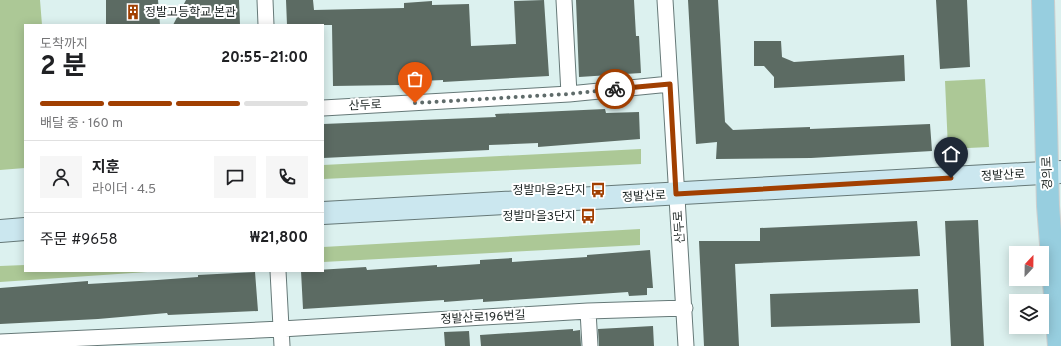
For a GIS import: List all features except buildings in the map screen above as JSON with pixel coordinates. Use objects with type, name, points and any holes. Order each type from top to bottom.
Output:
[{"type":"main road","name":"경의로","points":[[1043,0],[1054,172],[1059,346]]},
{"type":"main road","name":"정발산로","points":[[324,213],[1054,172]]},
{"type":"main road","points":[[0,231],[24,229]]},
{"type":"street","points":[[265,0],[266,24]]},
{"type":"street","points":[[564,0],[569,94]]},
{"type":"street","name":"산두로","points":[[664,0],[686,346]]},
{"type":"street","name":"산두로","points":[[324,108],[569,94],[670,84]]},
{"type":"street","points":[[278,272],[282,346]]},
{"type":"street","name":"정발산로196번길","points":[[0,342],[281,329],[588,311],[684,308]]},
{"type":"street","points":[[588,311],[590,346]]},
{"type":"green space","points":[[0,0],[40,0],[42,24],[24,24],[24,168],[0,170]]},
{"type":"green space","points":[[985,79],[989,147],[948,149],[945,81]]},
{"type":"green space","points":[[641,149],[641,164],[324,179],[324,165]]},
{"type":"green space","points":[[640,229],[640,245],[324,262],[324,247]]},
{"type":"green space","points":[[24,265],[24,272],[147,272],[0,282],[0,266]]},
{"type":"way so far","points":[[415,103],[569,94],[615,89]]},
{"type":"place","name":"정발고등학교 본관","points":[[133,12]]},
{"type":"place","name":"정발마을2단지","points":[[598,190]]},
{"type":"place","name":"정발마을3단지","points":[[588,216]]},
{"type":"route","points":[[615,89],[670,84],[676,171],[676,194],[951,178]]}]
